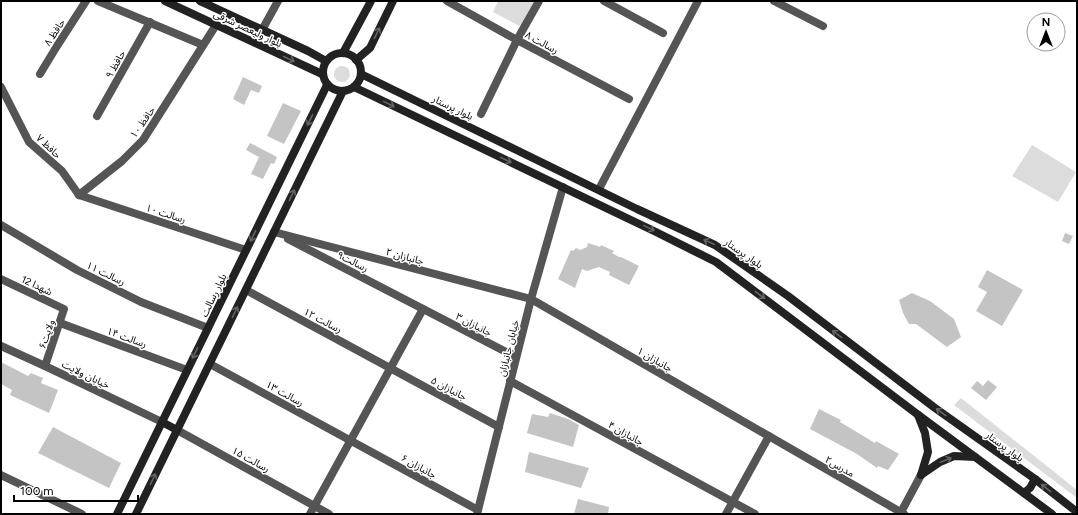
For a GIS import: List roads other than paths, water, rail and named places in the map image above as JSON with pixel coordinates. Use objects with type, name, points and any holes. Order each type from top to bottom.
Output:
[{"type":"main road","name":"بلوار ولیعصر شرقی","points":[[165,1],[322,74]]},
{"type":"main road","name":"بلوار ولیعصر شرقی","points":[[200,1],[326,61]]},
{"type":"main road","points":[[343,53],[371,1]]},
{"type":"main road","points":[[356,60],[370,48],[393,1]]},
{"type":"main road","points":[[343,53],[351,55],[356,60],[360,66],[361,74],[359,81],[354,87],[343,91],[333,89],[327,85],[322,74],[326,61],[336,54],[343,53]]},
{"type":"main road","name":"بلوار پرستار","points":[[361,74],[637,209],[715,245],[788,296],[935,408],[1035,479],[1077,512]]},
{"type":"main road","name":"بلوار رسالت","points":[[117,514],[327,85]]},
{"type":"main road","points":[[354,87],[716,262],[1052,514]]},
{"type":"main road","points":[[137,514],[343,91]]},
{"type":"main road","points":[[627,218],[637,209]]},
{"type":"main road","points":[[917,414],[925,433],[928,452],[921,475]]},
{"type":"main road","points":[[162,422],[177,430]]},
{"type":"main road","points":[[921,475],[940,462],[954,456],[975,457]]},
{"type":"main road","points":[[1024,493],[1030,488],[1035,479]]},
{"type":"street","name":"حافظ ۸","points":[[40,74],[56,46],[86,1]]},
{"type":"street","points":[[98,1],[203,45]]},
{"type":"street","points":[[262,30],[278,1]]},
{"type":"street","name":"رسالت ۸","points":[[447,1],[629,99]]},
{"type":"street","points":[[480,114],[517,40],[539,1]]},
{"type":"street","points":[[604,1],[663,33]]},
{"type":"street","points":[[598,189],[698,1]]},
{"type":"street","points":[[774,1],[823,26]]},
{"type":"street","name":"حافظ ۹","points":[[97,116],[150,22]]},
{"type":"street","name":"حافظ ۱۰","points":[[79,194],[122,161],[143,140],[216,25]]},
{"type":"street","name":"حافظ ۷","points":[[1,87],[29,142],[62,171],[79,194]]},
{"type":"street","name":"خیابان جانبازان","points":[[477,512],[531,299],[563,187]]},
{"type":"street","name":"رسالت ۱۰","points":[[79,194],[246,250]]},
{"type":"street","name":"رسالت ۱۱","points":[[1,225],[77,270],[141,302],[208,328]]},
{"type":"street","name":"جانبازان ۲","points":[[274,232],[531,299]]},
{"type":"street","name":"رسالت۹","points":[[274,232],[423,309]]},
{"type":"street","name":"شهدا 12","points":[[1,279],[64,309]]},
{"type":"street","name":"رسالت ۱۲","points":[[246,290],[390,368]]},
{"type":"street","name":"جانبازان ۱","points":[[531,299],[769,436]]},
{"type":"street","name":"ولایت۶","points":[[45,366],[64,309]]},
{"type":"street","points":[[310,514],[423,309]]},
{"type":"street","name":"جانبازان ۳","points":[[423,309],[516,357]]},
{"type":"street","name":"رسالت ۱۴","points":[[60,323],[187,370]]},
{"type":"street","name":"خیابان ولایت","points":[[1,346],[162,422]]},
{"type":"street","name":"رسالت ۱۳","points":[[210,364],[350,440]]},
{"type":"street","name":"جانبازان ۵","points":[[390,368],[499,427]]},
{"type":"street","name":"جانبازان ۴","points":[[510,381],[755,514]]},
{"type":"street","name":"رسالت ۱۵","points":[[177,430],[330,514]]},
{"type":"street","points":[[726,514],[769,436]]},
{"type":"street","name":"مدرس۲","points":[[769,436],[902,514]]},
{"type":"street","name":"جانبازان ۶","points":[[350,440],[477,512]]},
{"type":"street","points":[[1,475],[82,514]]},
{"type":"street","points":[[902,514],[921,475]]}]
